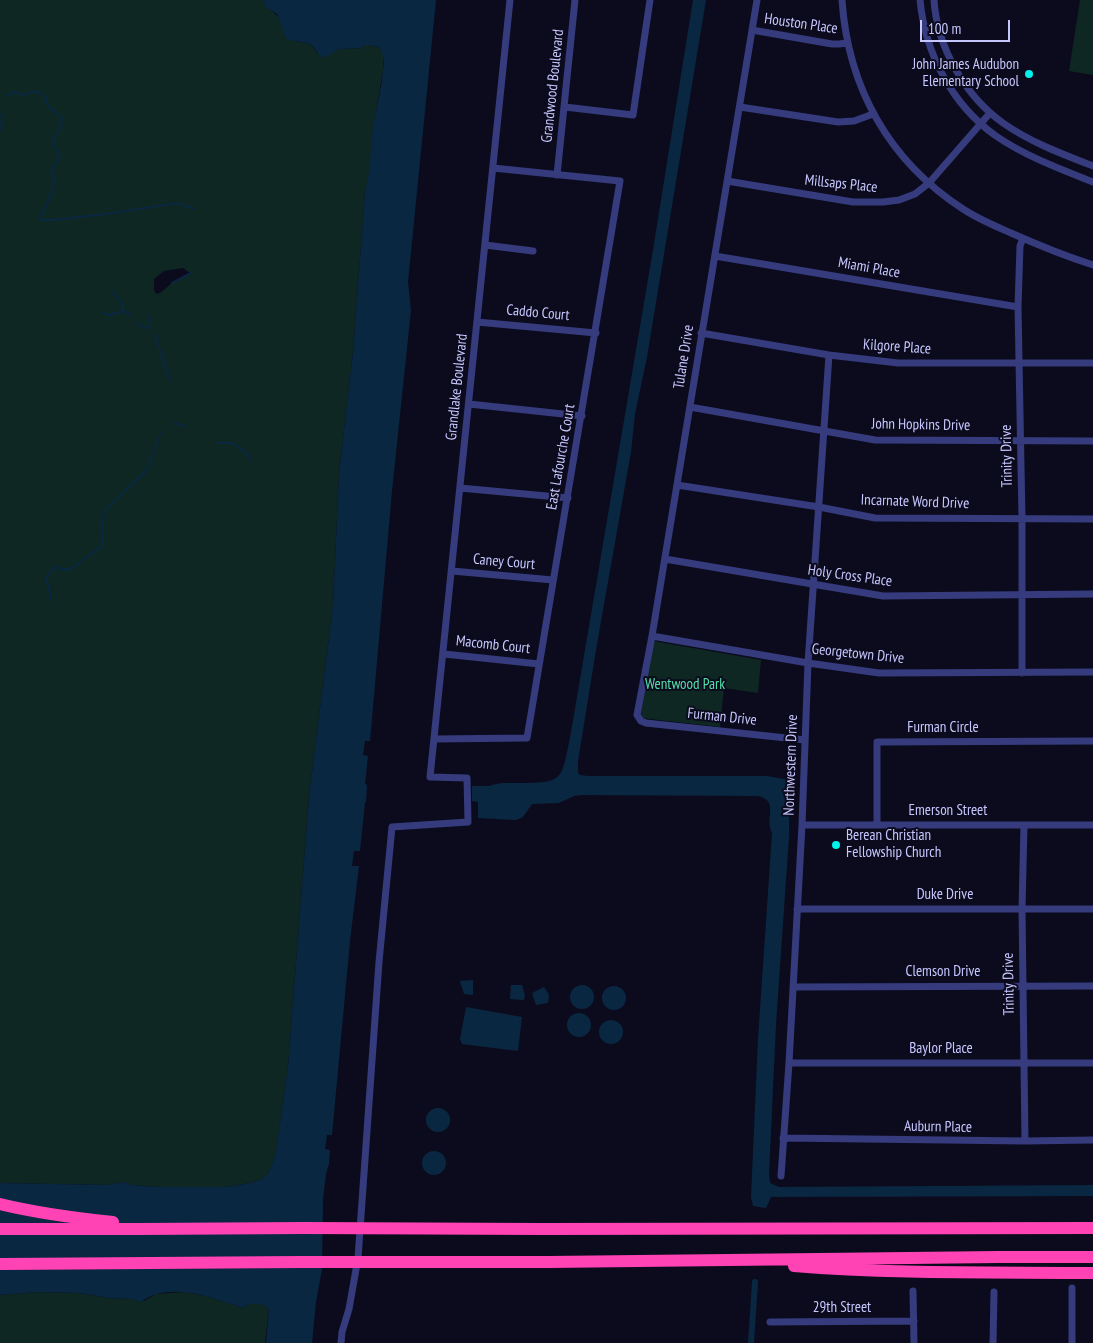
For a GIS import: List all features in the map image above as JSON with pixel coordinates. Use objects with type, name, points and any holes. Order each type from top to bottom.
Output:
[{"type":"highway","points":[[0,1204],[76,1218],[131,1224],[139,1229]]},
{"type":"highway","points":[[0,1229],[1093,1227]]},
{"type":"highway","points":[[0,1264],[548,1262],[1093,1257]]},
{"type":"highway","points":[[717,1260],[828,1269],[896,1272],[1093,1273]]},
{"type":"street","name":"Grandlake Boulevard","points":[[341,1343],[358,1258],[379,972],[392,827],[468,822],[467,778],[430,777],[510,0]]},
{"type":"street","name":"Grandwood Boulevard","points":[[558,175],[575,0]]},
{"type":"street","points":[[565,107],[633,115],[650,0]]},
{"type":"street","name":"Tulane Drive","points":[[638,718],[637,711],[665,559],[757,0]]},
{"type":"street","points":[[842,0],[847,43],[856,73],[873,114],[887,137],[904,158],[929,183],[964,210],[990,224],[1093,265]]},
{"type":"street","points":[[920,0],[927,37],[939,68],[959,100],[980,124],[996,136],[1024,152],[1093,182]]},
{"type":"street","points":[[934,0],[941,36],[953,64],[971,92],[990,113],[1030,139],[1093,166]]},
{"type":"street","name":"Houston Place","points":[[752,30],[832,44],[847,43]]},
{"type":"street","points":[[740,107],[838,122],[854,121],[873,114]]},
{"type":"street","name":"Millsaps Place","points":[[727,181],[837,200],[882,202],[899,200],[915,194],[929,183],[990,113]]},
{"type":"street","points":[[493,168],[558,175]]},
{"type":"street","name":"East Lafourche Court","points":[[435,738],[527,738],[620,181],[558,175]]},
{"type":"street","name":"Trinity Drive","points":[[1022,673],[1023,594],[1018,307],[1020,246],[1023,238]]},
{"type":"street","points":[[485,245],[534,251]]},
{"type":"street","name":"Miami Place","points":[[715,256],[1018,307]]},
{"type":"street","name":"Caddo Court","points":[[477,322],[596,332]]},
{"type":"street","name":"Kilgore Place","points":[[701,333],[829,355],[898,363],[1093,363]]},
{"type":"street","name":"Northwestern Drive","points":[[781,1176],[802,825],[808,663],[829,355]]},
{"type":"street","points":[[469,404],[582,416]]},
{"type":"street","name":"John Hopkins Drive","points":[[690,407],[875,440],[1093,441]]},
{"type":"street","name":"Incarnate Word Drive","points":[[677,485],[819,507],[875,518],[1093,519]]},
{"type":"street","points":[[460,488],[568,498]]},
{"type":"street","name":"Holy Cross Place","points":[[665,559],[883,596],[1093,594]]},
{"type":"street","name":"Caney Court","points":[[452,571],[553,580]]},
{"type":"street","name":"Georgetown Drive","points":[[652,636],[808,663],[879,673],[1093,672]]},
{"type":"street","name":"Macomb Court","points":[[444,654],[539,664]]},
{"type":"street","name":"Furman Drive","points":[[638,718],[646,723],[805,740]]},
{"type":"street","name":"Furman Circle","points":[[877,825],[877,742],[1093,741]]},
{"type":"street","name":"Emerson Street","points":[[802,825],[1093,825]]},
{"type":"street","name":"Trinity Drive","points":[[1024,825],[1022,986],[1025,1141]]},
{"type":"street","name":"Duke Drive","points":[[797,910],[1093,909]]},
{"type":"street","name":"Clemson Drive","points":[[793,987],[1093,986]]},
{"type":"street","name":"Baylor Place","points":[[789,1063],[1093,1063]]},
{"type":"street","name":"Auburn Place","points":[[783,1138],[1093,1140]]},
{"type":"street","points":[[1072,1288],[1072,1343]]},
{"type":"street","points":[[913,1292],[914,1343]]},
{"type":"street","points":[[994,1292],[994,1343]]},
{"type":"street","name":"29th Street","points":[[770,1322],[914,1321]]},
{"type":"green space","points":[[0,0],[264,0],[268,9],[278,17],[286,35],[293,40],[307,43],[317,53],[361,48],[366,45],[380,48],[383,52],[383,70],[373,130],[369,178],[365,192],[353,352],[339,474],[333,605],[309,796],[288,1066],[276,1153],[268,1173],[262,1179],[227,1187],[157,1187],[131,1185],[124,1182],[109,1185],[0,1183]],"holes":[[[183,268],[190,273],[172,283],[160,293],[156,294],[154,279],[164,271]]]},
{"type":"green space","points":[[1080,0],[1093,0],[1093,75],[1069,71]]},
{"type":"green space","name":"Wentwood Park","points":[[653,641],[761,660],[758,693],[724,688],[720,727],[642,718],[641,714]]},
{"type":"green space","points":[[37,1292],[79,1293],[144,1301],[156,1294],[184,1292],[206,1296],[244,1308],[248,1304],[262,1304],[269,1309],[265,1343],[0,1343],[0,1295]]},
{"type":"water","points":[[264,0],[436,0],[408,282],[411,310],[392,491],[370,741],[365,741],[363,755],[368,756],[365,784],[367,785],[366,802],[360,851],[354,851],[352,866],[359,866],[332,1135],[327,1135],[325,1149],[330,1150],[323,1199],[322,1269],[316,1302],[312,1343],[266,1343],[269,1309],[262,1304],[248,1304],[244,1308],[200,1295],[177,1292],[166,1292],[140,1302],[132,1299],[79,1293],[37,1292],[0,1295],[0,1183],[109,1185],[124,1182],[131,1185],[157,1187],[227,1187],[262,1179],[268,1173],[276,1152],[288,1066],[309,796],[333,605],[339,474],[353,352],[365,192],[384,62],[380,48],[370,45],[361,48],[337,50],[325,58],[322,57],[309,44],[288,39],[285,36],[277,14],[265,7]]},
{"type":"water","points":[[693,0],[706,0],[647,357],[635,414],[631,452],[597,644],[578,761],[578,773],[588,776],[767,776],[789,780],[789,837],[776,1024],[770,1183],[779,1187],[1093,1185],[1093,1196],[771,1197],[766,1208],[753,1206],[751,1197],[758,1039],[772,833],[768,802],[765,798],[758,796],[581,795],[559,803],[532,804],[523,817],[516,820],[478,818],[478,802],[472,801],[472,786],[544,782],[558,777],[565,763],[653,250]]},
{"type":"water","points":[[473,980],[473,995],[464,994],[460,981]]},
{"type":"water","points":[[511,985],[522,985],[525,995],[524,1000],[510,999]]},
{"type":"water","points":[[582,985],[590,989],[594,997],[590,1005],[582,1009],[574,1005],[570,997],[574,989]]},
{"type":"water","points":[[614,986],[622,990],[626,998],[622,1006],[614,1010],[606,1006],[602,998],[606,990]]},
{"type":"water","points":[[544,987],[549,995],[548,1003],[536,1005],[532,993]]},
{"type":"water","points":[[466,1007],[522,1017],[518,1051],[462,1044],[460,1039]]},
{"type":"water","points":[[579,1013],[587,1017],[591,1025],[587,1033],[579,1037],[571,1033],[567,1025],[571,1017]]},
{"type":"water","points":[[611,1020],[619,1024],[623,1032],[619,1040],[611,1044],[603,1040],[599,1032],[603,1024]]},
{"type":"water","points":[[438,1108],[446,1112],[450,1120],[446,1128],[438,1132],[430,1128],[426,1120],[430,1112]]},
{"type":"water","points":[[434,1151],[442,1155],[446,1163],[442,1171],[434,1175],[426,1171],[422,1163],[426,1155]]},
{"type":"waterway","points":[[7,95],[15,92],[24,95],[34,91],[41,93],[46,99],[48,106],[62,119],[61,126],[53,141],[59,152],[52,171],[54,182],[52,192],[41,220],[106,214],[178,203],[194,209]]},
{"type":"waterway","points":[[0,114],[3,118],[0,130]]},
{"type":"waterway","points":[[172,283],[191,273]]},
{"type":"waterway","points":[[112,292],[123,303],[123,310]]},
{"type":"waterway","points":[[103,313],[110,315],[123,311],[131,315]]},
{"type":"waterway","points":[[149,315],[151,325]]},
{"type":"waterway","points":[[136,322],[143,327],[151,328]]},
{"type":"waterway","points":[[155,334],[170,381]]},
{"type":"waterway","points":[[175,423],[185,426]]},
{"type":"waterway","points":[[51,600],[47,582],[50,572],[55,567],[71,569],[103,545],[102,525],[106,509],[144,473],[161,432]]},
{"type":"waterway","points":[[217,443],[232,443],[245,452],[250,460]]},
{"type":"waterway","points":[[751,1343],[755,1282]]},
{"type":"place","name":"John James Audubon Elementary School","points":[[1029,74]]},
{"type":"place","name":"Berean Christian Fellowship Church","points":[[836,845]]}]
